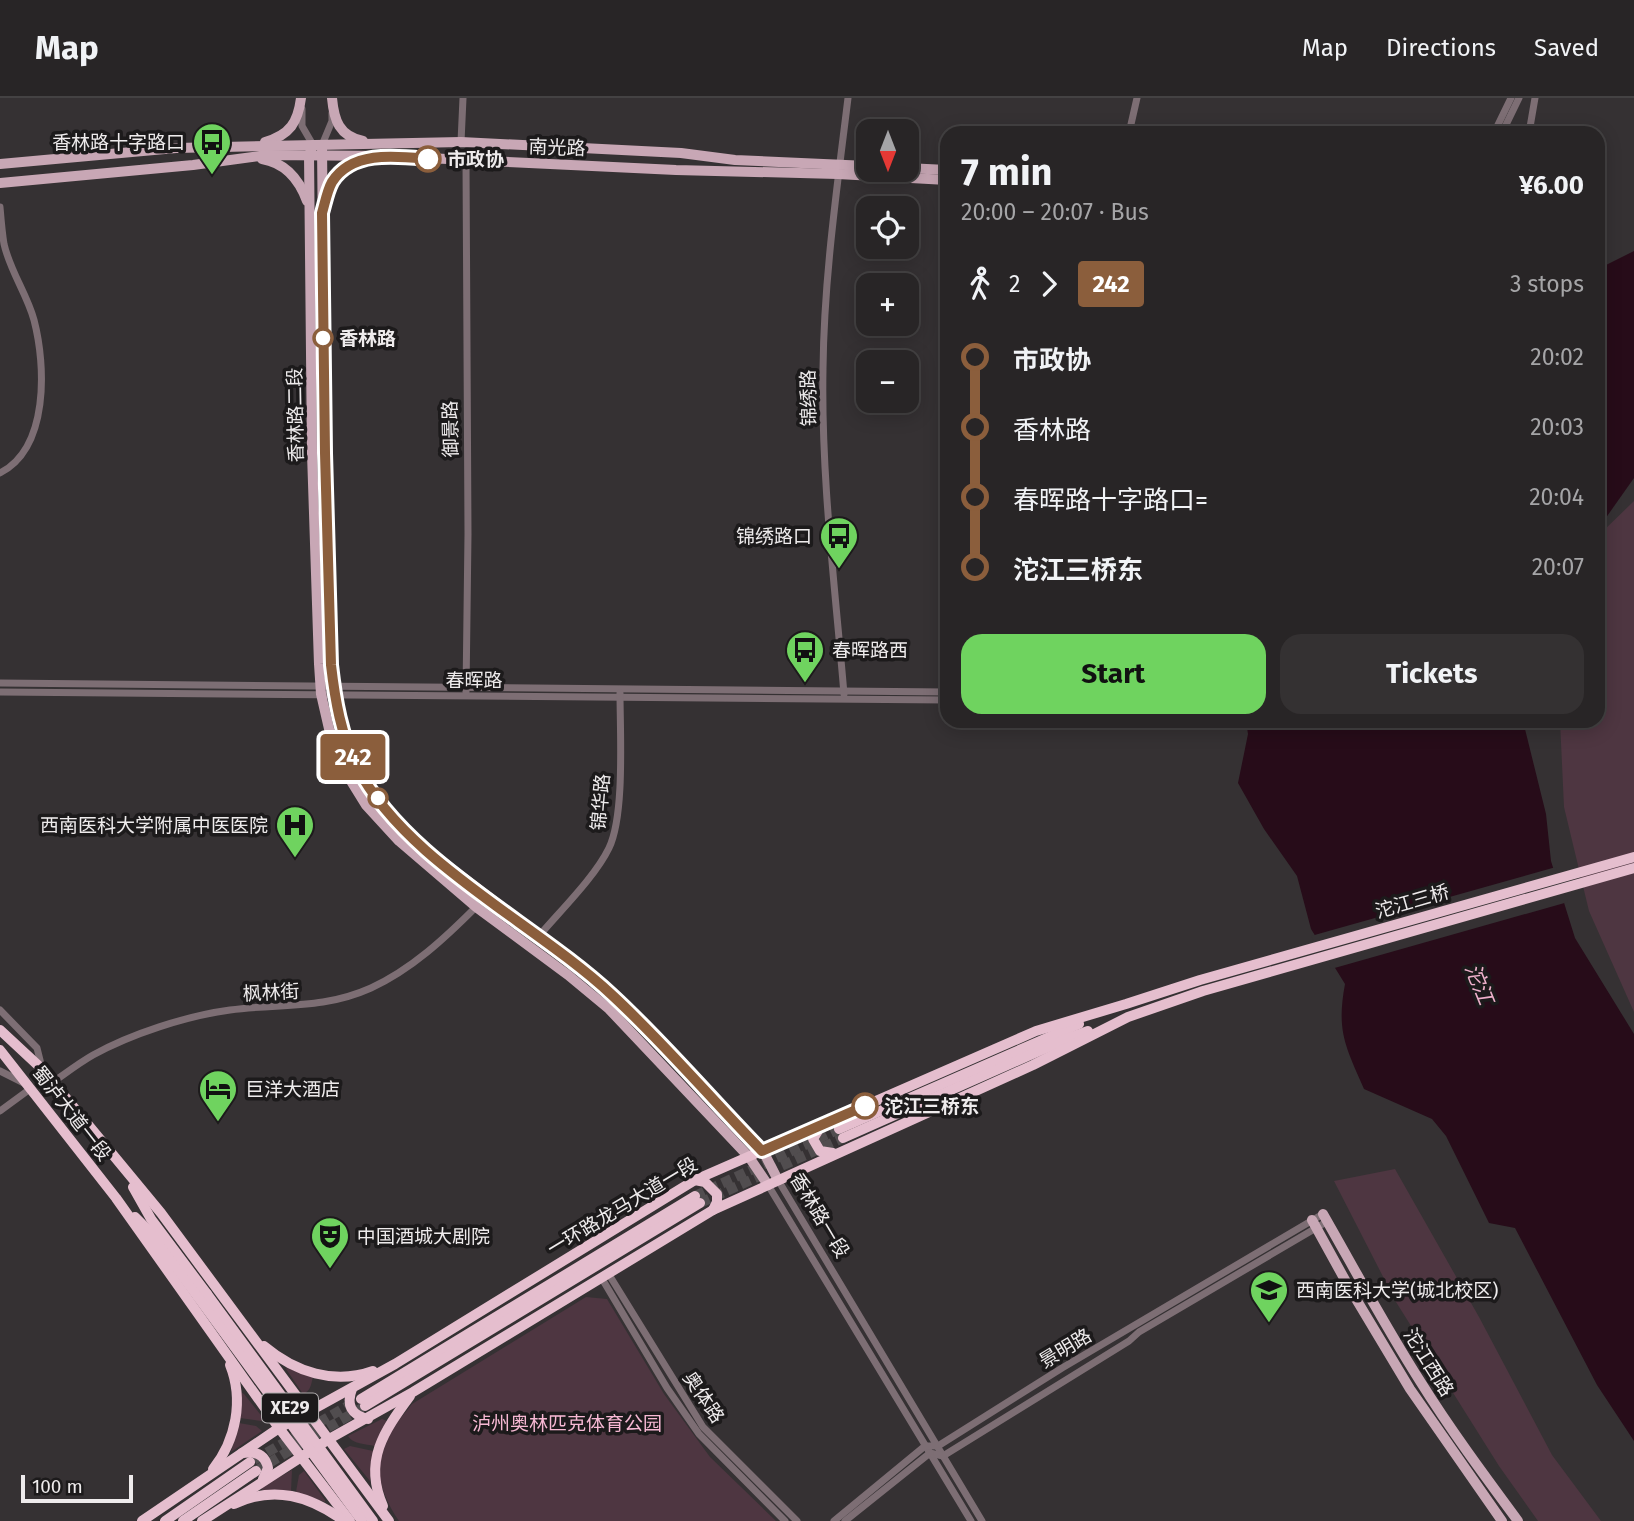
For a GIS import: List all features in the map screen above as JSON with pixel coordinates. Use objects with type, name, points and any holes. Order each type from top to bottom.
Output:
[{"type":"highway","name":"沱江三桥","points":[[1201,985],[1634,857]]},
{"type":"highway","name":"沱江三桥","points":[[1201,985],[1634,869]]},
{"type":"highway","name":"一环路龙马大道一段","points":[[142,1521],[279,1428],[395,1364],[695,1180],[1036,1031],[1201,985]]},
{"type":"highway","points":[[204,1519],[329,1439],[368,1419],[713,1210],[1033,1065],[1128,1017],[1201,985]]},
{"type":"highway","points":[[1126,1004],[841,1133],[1064,1040],[1128,1017]]},
{"type":"highway","name":"蜀泸大道一段","points":[[0,1030],[42,1069],[117,1160]]},
{"type":"highway","name":"蜀泸大道一段","points":[[0,1051],[66,1131],[116,1198]]},
{"type":"highway","points":[[821,1126],[813,1139],[816,1146],[820,1151],[836,1153]]},
{"type":"highway","points":[[117,1160],[161,1213],[389,1521]]},
{"type":"highway","name":"XE29","points":[[117,1160],[151,1219],[202,1296],[362,1521]]},
{"type":"highway","points":[[695,1180],[705,1182],[717,1194],[713,1210]]},
{"type":"highway","points":[[116,1198],[347,1521]]},
{"type":"highway","name":"XE29","points":[[116,1198],[149,1231],[202,1296],[373,1521]]},
{"type":"highway","points":[[363,1402],[698,1200]]},
{"type":"highway","points":[[251,1335],[283,1359],[310,1373],[324,1376],[361,1375],[395,1364]]},
{"type":"highway","points":[[207,1477],[219,1461],[234,1428],[237,1407],[234,1376],[222,1347]]},
{"type":"highway","points":[[352,1389],[348,1399],[349,1406],[359,1417],[368,1419]]},
{"type":"highway","points":[[389,1521],[378,1496],[377,1450],[384,1432],[413,1392]]},
{"type":"highway","points":[[240,1454],[250,1451],[265,1459],[268,1468],[261,1481]]},
{"type":"highway","points":[[164,1521],[253,1466],[183,1521]]},
{"type":"highway","points":[[204,1519],[240,1502],[269,1494],[283,1494],[310,1500],[347,1521]]},
{"type":"main road","points":[[249,151],[289,131],[299,114],[302,98]]},
{"type":"main road","points":[[332,98],[333,116],[343,132],[358,140],[380,145]]},
{"type":"main road","name":"南光路","points":[[0,164],[176,148],[316,150],[461,142],[681,153],[940,179]]},
{"type":"main road","name":"南光路","points":[[316,150],[467,161],[856,167]]},
{"type":"main road","name":"香林路二段","points":[[316,150],[310,213],[312,453],[321,689]]},
{"type":"main road","name":"香林路二段","points":[[316,150],[322,213],[325,465],[334,689]]},
{"type":"main road","points":[[249,151],[290,172],[302,189],[310,213]]},
{"type":"main road","name":"南光路","points":[[0,183],[193,165],[249,151]]},
{"type":"main road","points":[[322,213],[328,191],[339,174],[355,163],[385,156]]},
{"type":"main road","points":[[919,169],[940,170]]},
{"type":"main road","name":"香林路一段","points":[[321,689],[332,742],[348,776],[366,805],[399,841],[476,907],[609,1009],[773,1182]]},
{"type":"main road","name":"香林路一段","points":[[334,689],[344,734],[357,768],[394,819],[446,866],[612,995],[762,1151],[773,1182]]},
{"type":"main road","name":"沱江西路","points":[[1326,1218],[1361,1284],[1421,1383],[1518,1521]]},
{"type":"main road","name":"沱江西路","points":[[1315,1224],[1410,1389],[1502,1521]]},
{"type":"street","points":[[302,98],[302,125],[316,150]]},
{"type":"street","points":[[316,150],[332,121],[332,98]]},
{"type":"street","points":[[461,142],[463,98]]},
{"type":"street","name":"锦绣路","points":[[844,695],[830,538],[822,372],[824,321],[848,98]]},
{"type":"street","points":[[1131,126],[1137,98]]},
{"type":"street","points":[[1497,126],[1511,98]]},
{"type":"street","points":[[1505,126],[1519,98]]},
{"type":"street","points":[[1529,126],[1535,98]]},
{"type":"street","name":"御景路","points":[[466,696],[467,161]]},
{"type":"street","points":[[0,207],[4,246],[34,319],[42,366],[36,428],[20,459],[0,473]]},
{"type":"street","name":"春晖路","points":[[0,683],[321,689]]},
{"type":"street","name":"春晖路","points":[[0,692],[466,687],[940,700]]},
{"type":"street","name":"春晖路","points":[[334,689],[466,696],[618,692]]},
{"type":"street","name":"锦华路","points":[[537,935],[601,862],[613,837],[618,812],[618,692]]},
{"type":"street","name":"春晖路","points":[[844,695],[940,692]]},
{"type":"street","name":"枫林街","points":[[53,1082],[93,1055],[139,1035],[195,1017],[256,1007],[313,1005],[371,988],[401,971],[437,945],[476,907]]},
{"type":"street","points":[[0,1010],[37,1048],[42,1069]]},
{"type":"street","points":[[0,1071],[27,1086],[0,1111]]},
{"type":"street","name":"香林路一段","points":[[773,1182],[982,1521]]},
{"type":"street","name":"香林路一段","points":[[773,1182],[927,1450],[971,1521]]},
{"type":"street","name":"景明路","points":[[938,1446],[1062,1368],[1326,1218]]},
{"type":"street","name":"景明路","points":[[943,1457],[1315,1224]]},
{"type":"street","name":"奥体路","points":[[605,1275],[667,1388],[699,1434],[785,1521]]},
{"type":"street","name":"奥体路","points":[[605,1275],[703,1427],[796,1521]]},
{"type":"street","points":[[834,1521],[927,1450],[938,1446]]},
{"type":"street","points":[[927,1450],[943,1457]]},
{"type":"street","points":[[845,1521],[927,1450]]},
{"type":"green space","points":[[1634,501],[1634,1012],[1589,911],[1564,807],[1560,728],[1605,728],[1605,529]]},
{"type":"green space","points":[[1395,1169],[1479,1317],[1552,1455],[1601,1521],[1538,1521],[1499,1466],[1396,1302],[1334,1181]]},
{"type":"green space","name":"泸州奥林匹克体育公园","points":[[586,1297],[607,1299],[664,1394],[710,1457],[776,1521],[399,1521],[382,1487],[379,1458],[387,1437],[412,1404]]},
{"type":"green space","points":[[287,1368],[313,1377],[308,1391],[303,1394]]},
{"type":"green space","points":[[241,1392],[264,1419],[261,1421],[240,1418]]},
{"type":"green space","points":[[382,1419],[387,1421],[375,1446],[356,1442],[348,1436]]},
{"type":"green space","points":[[239,1423],[256,1426],[262,1431],[231,1452]]},
{"type":"green space","points":[[350,1446],[373,1451],[370,1481],[344,1449]]},
{"type":"green space","points":[[292,1470],[291,1491],[262,1490],[262,1487]]},
{"type":"green space","points":[[304,1471],[325,1502],[296,1492],[299,1475]]},
{"type":"water","points":[[1634,251],[1634,478],[1605,519],[1605,266]]},
{"type":"water","name":"沱江","points":[[1247,728],[1525,728],[1546,814],[1551,861],[1575,938],[1634,1034],[1634,1441],[1597,1385],[1515,1228],[1489,1223],[1446,1136],[1432,1119],[1364,1089],[1344,1039],[1342,1001],[1345,984],[1311,929],[1297,876],[1264,829],[1238,783]]},
{"type":"pier","points":[[1556,867],[1568,902],[1331,969],[1311,936]]},
{"type":"tunnel","points":[[695,1196],[839,1129]]},
{"type":"tunnel","points":[[700,1203],[843,1138]]},
{"type":"tunnel","points":[[254,1460],[358,1400]]},
{"type":"tunnel","points":[[315,1435],[362,1408]]},
{"type":"tunnel","points":[[256,1471],[302,1443]]},
{"type":"bus line","name":"242","points":[[428,159],[385,156],[346,167],[333,181],[322,213],[331,665],[334,694],[344,734],[357,768],[394,819],[418,843],[584,970],[612,995],[762,1151],[865,1106]]},
{"type":"place","name":"市政协","points":[[428,159]]},
{"type":"place","name":"香林路十字路口","points":[[212,176]]},
{"type":"place","name":"香林路","points":[[323,338]]},
{"type":"place","name":"锦绣路口","points":[[839,570]]},
{"type":"place","name":"春晖路西","points":[[805,684]]},
{"type":"place","name":"西南医科大学附属中医医院","points":[[295,859]]},
{"type":"place","name":"沱江三桥东","points":[[865,1106]]},
{"type":"place","name":"巨洋大酒店","points":[[218,1123]]},
{"type":"place","name":"中国酒城大剧院","points":[[330,1270]]},
{"type":"place","name":"西南医科大学(城北校区)","points":[[1269,1324]]}]
